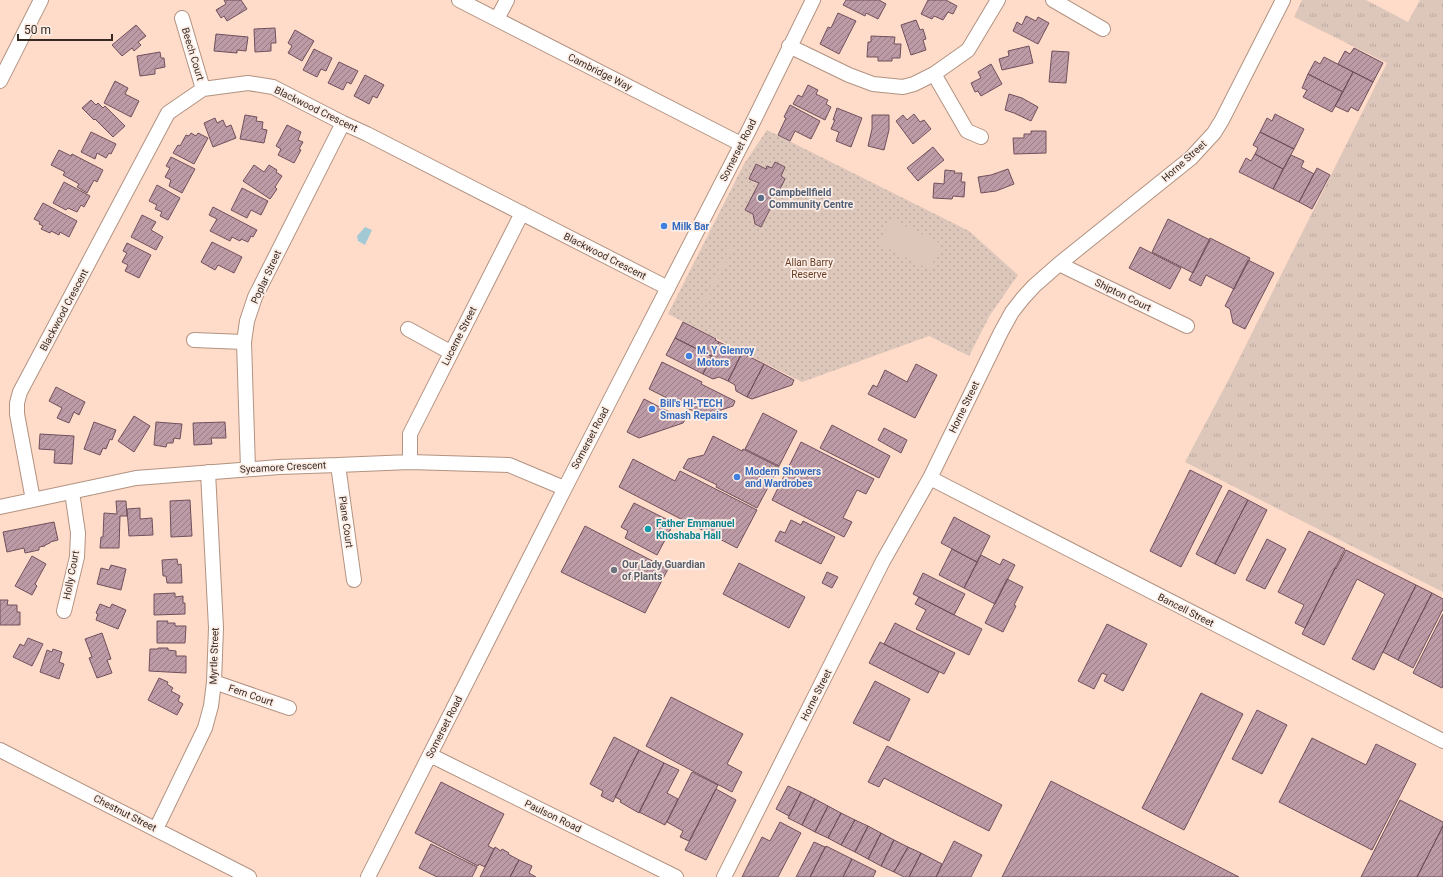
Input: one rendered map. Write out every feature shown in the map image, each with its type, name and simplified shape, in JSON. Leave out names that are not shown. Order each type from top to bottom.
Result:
[{"type":"street","points":[[0,81],[41,0]]},
{"type":"street","name":"Cambridge Way","points":[[459,0],[741,144]]},
{"type":"street","points":[[497,19],[507,0]]},
{"type":"street","name":"Somerset Road","points":[[368,877],[564,488],[668,288],[813,0]]},
{"type":"street","points":[[789,46],[849,75],[872,84],[888,86],[914,84],[934,74],[968,50],[998,0]]},
{"type":"street","points":[[1053,0],[1103,29]]},
{"type":"street","name":"Horne Street","points":[[724,877],[883,561],[930,478],[1012,312],[1034,286],[1059,264],[1185,163],[1204,145],[1222,120],[1284,0]]},
{"type":"street","name":"Beech Court","points":[[182,18],[203,89]]},
{"type":"street","points":[[934,74],[967,131],[981,137]]},
{"type":"street","name":"Blackwood Crescent","points":[[33,500],[17,414],[17,403],[20,392],[168,113],[203,89],[248,83],[273,87],[668,288]]},
{"type":"street","name":"Poplar Street","points":[[248,469],[244,342],[247,321],[255,297],[343,123]]},
{"type":"street","name":"Lucerne Street","points":[[410,462],[410,434],[450,352],[522,213]]},
{"type":"street","name":"Shipton Court","points":[[1059,264],[1187,326]]},
{"type":"street","points":[[408,329],[450,352]]},
{"type":"street","points":[[194,340],[244,342]]},
{"type":"street","name":"Sycamore Crescent","points":[[0,507],[136,478],[248,469],[338,464],[410,462],[509,465],[564,488]]},
{"type":"street","name":"Plane Court","points":[[338,464],[354,580]]},
{"type":"street","name":"Myrtle Street","points":[[156,829],[205,728],[211,706],[214,682],[216,628],[208,472]]},
{"type":"street","name":"Bancell Street","points":[[930,478],[1443,741]]},
{"type":"street","name":"Holly Court","points":[[64,611],[77,557],[78,533],[72,492]]},
{"type":"street","name":"Fern Court","points":[[214,682],[289,708]]},
{"type":"street","name":"Chestnut Street","points":[[0,750],[249,877]]},
{"type":"street","name":"Paulson Road","points":[[430,755],[676,877]]},
{"type":"green space","points":[[1302,0],[1366,0],[1408,22],[1420,0],[1443,0],[1443,592],[1185,462],[1230,377],[1387,63],[1294,17]]},
{"type":"green space","name":"Allan Barry Reserve","points":[[767,130],[969,231],[1018,275],[990,315],[969,356],[929,336],[802,382],[668,314],[744,164]]},
{"type":"green space","points":[[891,219],[942,244],[930,270],[879,244]]},
{"type":"green space","points":[[730,247],[733,249],[702,310],[699,308]]},
{"type":"water","points":[[365,227],[372,230],[365,245],[358,241],[357,236]]},
{"type":"building","points":[[224,0],[241,0],[247,9],[227,21],[224,16],[221,18],[216,10],[226,4]]},
{"type":"building","points":[[846,0],[879,0],[886,4],[878,19],[866,13],[865,16],[843,5]]},
{"type":"building","points":[[928,0],[946,0],[957,6],[953,14],[948,12],[943,20],[934,16],[932,19],[921,14]]},
{"type":"building","points":[[838,13],[856,21],[839,54],[820,44],[828,27],[831,28]]},
{"type":"building","points":[[1026,16],[1036,21],[1038,17],[1049,23],[1038,44],[1013,31],[1017,22],[1022,25]]},
{"type":"building","points":[[916,20],[920,30],[923,29],[926,39],[923,40],[926,50],[911,55],[901,25]]},
{"type":"building","points":[[136,25],[146,36],[138,42],[141,45],[134,51],[132,48],[122,56],[112,45]]},
{"type":"building","points":[[275,28],[276,43],[271,43],[271,51],[255,52],[254,29]]},
{"type":"building","points":[[295,30],[314,41],[302,61],[288,53],[292,46],[288,43]]},
{"type":"building","points":[[216,34],[248,37],[246,51],[237,50],[237,53],[214,51]]},
{"type":"building","points":[[871,36],[895,37],[894,44],[901,44],[900,58],[892,58],[892,61],[878,61],[878,57],[867,57],[868,42],[871,42]]},
{"type":"building","points":[[1029,46],[1033,63],[1002,70],[999,59],[1009,56],[1008,51]]},
{"type":"building","points":[[1354,48],[1383,63],[1373,82],[1338,64],[1345,51],[1350,54]]},
{"type":"building","points":[[314,49],[332,58],[326,71],[321,69],[317,77],[303,70]]},
{"type":"building","points":[[1052,51],[1069,52],[1066,83],[1049,82]]},
{"type":"building","points":[[160,52],[161,58],[164,58],[165,67],[155,69],[155,74],[140,76],[137,56]]},
{"type":"building","points":[[1324,57],[1353,72],[1343,92],[1308,74],[1315,61],[1320,64]]},
{"type":"building","points":[[339,62],[358,71],[351,84],[347,82],[343,90],[328,83]]},
{"type":"building","points":[[991,64],[1002,84],[981,96],[978,91],[975,92],[971,83],[981,78],[978,72]]},
{"type":"building","points":[[1353,72],[1373,82],[1358,111],[1351,107],[1348,112],[1335,106]]},
{"type":"building","points":[[1308,74],[1343,92],[1332,112],[1303,97],[1307,90],[1302,88]]},
{"type":"building","points":[[365,75],[384,85],[377,98],[373,96],[369,104],[354,96]]},
{"type":"building","points":[[115,81],[128,88],[125,94],[139,101],[131,117],[104,103]]},
{"type":"building","points":[[808,85],[818,90],[816,94],[828,100],[826,104],[831,107],[825,120],[793,104],[798,95],[802,97]]},
{"type":"building","points":[[1009,94],[1022,98],[1038,107],[1031,121],[1005,110]]},
{"type":"building","points":[[91,100],[96,105],[98,103],[103,108],[105,106],[125,126],[113,137],[82,108]]},
{"type":"building","points":[[790,105],[820,121],[811,139],[795,131],[790,141],[778,135]]},
{"type":"building","points":[[837,108],[862,118],[851,147],[836,141],[839,132],[831,129],[835,120],[833,120]]},
{"type":"building","points":[[914,114],[920,122],[924,120],[931,129],[913,144],[896,121],[903,115],[907,120]]},
{"type":"building","points":[[1275,114],[1304,129],[1294,149],[1260,132],[1267,118],[1272,121]]},
{"type":"building","points":[[245,115],[257,117],[256,121],[263,122],[262,129],[267,130],[264,143],[240,139]]},
{"type":"building","points":[[872,115],[889,115],[889,130],[884,150],[868,146],[872,129]]},
{"type":"building","points":[[215,118],[217,123],[223,120],[226,127],[231,125],[236,138],[213,147],[204,123]]},
{"type":"building","points":[[287,125],[301,132],[298,140],[303,142],[299,149],[301,150],[294,163],[278,155],[281,149],[276,146]]},
{"type":"building","points":[[1031,131],[1046,131],[1046,153],[1014,154],[1013,138],[1024,138],[1024,134],[1031,134]]},
{"type":"building","points":[[91,132],[116,144],[111,154],[109,153],[106,158],[97,153],[95,159],[81,152]]},
{"type":"building","points":[[1260,132],[1294,149],[1283,169],[1255,154],[1258,148],[1253,145]]},
{"type":"building","points":[[191,133],[196,136],[198,133],[208,138],[194,164],[173,153],[178,145],[180,146],[186,135],[189,136]]},
{"type":"building","points":[[933,147],[944,160],[918,181],[907,168]]},
{"type":"building","points":[[59,150],[71,156],[72,154],[103,170],[97,182],[94,180],[87,193],[77,187],[79,184],[63,175],[65,172],[51,165]]},
{"type":"building","points":[[1255,154],[1283,169],[1273,189],[1239,172],[1246,158],[1251,161]]},
{"type":"building","points":[[1291,155],[1304,161],[1301,167],[1314,174],[1299,202],[1273,189]]},
{"type":"building","points":[[171,157],[195,169],[182,193],[169,186],[171,180],[165,177],[170,168],[166,166]]},
{"type":"building","name":"Campbellfield Community Centre","points":[[775,162],[785,167],[781,176],[785,179],[778,193],[774,191],[768,203],[772,205],[761,227],[755,224],[753,214],[745,210],[759,183],[749,179],[756,164],[766,169],[767,166],[772,168]]},
{"type":"building","points":[[254,165],[264,172],[269,165],[277,170],[276,172],[282,176],[275,187],[277,189],[270,199],[243,181]]},
{"type":"building","points":[[1317,168],[1330,175],[1312,209],[1299,202]]},
{"type":"building","points":[[1008,169],[1014,184],[996,191],[981,193],[978,177],[991,175]]},
{"type":"building","points":[[945,170],[955,171],[954,173],[962,173],[961,182],[965,182],[964,197],[953,196],[952,199],[933,198],[934,183],[944,184]]},
{"type":"building","points":[[64,182],[90,196],[84,207],[81,205],[77,212],[68,208],[66,210],[53,203]]},
{"type":"building","points":[[157,185],[180,198],[168,220],[160,216],[162,212],[155,209],[157,205],[149,201]]},
{"type":"building","points":[[242,188],[268,201],[261,215],[251,210],[247,218],[231,210]]},
{"type":"building","points":[[43,203],[77,221],[69,237],[60,232],[59,235],[51,231],[50,233],[41,229],[43,226],[39,224],[40,222],[34,219]]},
{"type":"building","points":[[213,207],[257,230],[253,237],[251,236],[248,242],[241,239],[240,241],[232,237],[230,241],[210,231],[217,219],[209,215]]},
{"type":"building","points":[[142,215],[156,222],[151,230],[163,237],[156,250],[131,237]]},
{"type":"building","points":[[1168,219],[1210,240],[1193,273],[1152,252]]},
{"type":"building","points":[[1210,238],[1250,258],[1234,289],[1206,275],[1201,286],[1189,280]]},
{"type":"building","points":[[212,242],[242,257],[234,273],[218,265],[215,270],[201,262]]},
{"type":"building","points":[[127,243],[151,255],[139,278],[125,271],[128,265],[122,262],[127,253],[123,251]]},
{"type":"building","points":[[1140,247],[1181,268],[1170,289],[1129,268]]},
{"type":"building","points":[[1248,260],[1274,273],[1245,329],[1233,323],[1230,309],[1225,306]]},
{"type":"building","points":[[683,322],[719,342],[711,356],[675,338]]},
{"type":"building","name":"M. Y Glenroy Motors","points":[[675,338],[711,356],[703,374],[666,355]]},
{"type":"building","points":[[719,342],[742,353],[728,381],[719,377],[713,379],[703,374]]},
{"type":"building","points":[[742,353],[764,364],[747,397],[736,391],[735,385],[728,381]]},
{"type":"building","points":[[662,362],[702,382],[701,384],[735,401],[733,406],[703,416],[649,389]]},
{"type":"building","points":[[764,364],[794,380],[792,385],[752,399],[747,397]]},
{"type":"building","points":[[916,364],[937,375],[915,418],[868,394],[873,385],[877,387],[885,370],[907,382]]},
{"type":"building","points":[[56,387],[85,402],[79,415],[74,412],[69,423],[57,418],[62,408],[49,401]]},
{"type":"building","name":"Bill's HI-TECH Smash Repairs","points":[[644,399],[685,420],[683,423],[639,438],[627,432]]},
{"type":"building","points":[[763,413],[797,431],[779,466],[745,449]]},
{"type":"building","points":[[134,416],[150,426],[134,452],[118,441]]},
{"type":"building","points":[[94,422],[116,430],[112,440],[110,439],[106,449],[103,448],[100,455],[84,449]]},
{"type":"building","points":[[156,422],[182,424],[180,439],[174,438],[173,443],[167,443],[166,447],[154,445]]},
{"type":"building","points":[[225,422],[226,438],[211,438],[212,444],[194,445],[193,423]]},
{"type":"building","points":[[832,425],[890,456],[879,478],[820,448]]},
{"type":"building","points":[[884,428],[907,440],[901,453],[878,440]]},
{"type":"building","points":[[40,434],[74,436],[72,464],[54,463],[55,450],[39,449]]},
{"type":"building","name":"Modern Showers and Wardrobes","points":[[713,436],[742,451],[743,449],[779,467],[757,508],[716,487],[717,485],[683,468],[688,459],[704,455]]},
{"type":"building","points":[[801,442],[874,479],[866,494],[857,490],[843,518],[852,522],[844,537],[772,500]]},
{"type":"building","points":[[633,459],[675,481],[680,471],[757,510],[737,548],[619,487]]},
{"type":"building","points":[[1190,470],[1222,486],[1181,567],[1150,551]]},
{"type":"building","points":[[1229,490],[1248,500],[1215,564],[1196,554]]},
{"type":"building","points":[[190,500],[192,536],[171,537],[170,501]]},
{"type":"building","points":[[1248,500],[1267,510],[1235,574],[1215,564]]},
{"type":"building","points":[[116,501],[126,501],[127,516],[120,516],[119,548],[100,548],[101,537],[103,537],[104,513],[117,514]]},
{"type":"building","name":"Father Emmanuel Khoshaba Hall","points":[[634,503],[674,523],[657,555],[625,538],[628,531],[621,527]]},
{"type":"building","points":[[140,508],[140,519],[152,518],[153,535],[129,536],[127,509]]},
{"type":"building","points":[[954,517],[990,536],[977,562],[941,543]]},
{"type":"building","points":[[791,520],[801,525],[803,521],[835,537],[821,564],[775,541],[780,531],[785,533]]},
{"type":"building","points":[[54,522],[58,540],[39,547],[39,550],[25,553],[24,548],[7,552],[3,532]]},
{"type":"building","name":"Our Lady Guardian of Plants","points":[[585,526],[668,569],[645,613],[561,572]]},
{"type":"building","points":[[1309,531],[1345,549],[1305,628],[1295,623],[1304,605],[1278,592]]},
{"type":"building","points":[[1267,539],[1286,549],[1265,589],[1246,580]]},
{"type":"building","points":[[952,549],[977,562],[964,588],[939,575]]},
{"type":"building","points":[[1346,550],[1416,585],[1374,670],[1352,659],[1385,594],[1357,579],[1324,645],[1302,634],[1335,568],[1336,569]]},
{"type":"building","points":[[981,555],[1000,565],[1003,559],[1015,565],[995,604],[964,588]]},
{"type":"building","points":[[32,556],[46,564],[35,584],[37,586],[32,595],[15,586]]},
{"type":"building","points":[[177,559],[178,565],[181,564],[182,583],[167,583],[166,576],[163,576],[162,560]]},
{"type":"building","points":[[739,563],[805,597],[789,628],[723,594]]},
{"type":"building","points":[[111,565],[126,569],[121,590],[97,584],[101,568],[109,570]]},
{"type":"building","points":[[827,572],[838,577],[832,588],[822,583]]},
{"type":"building","points":[[923,573],[965,594],[954,615],[913,594]]},
{"type":"building","points":[[1007,579],[1023,587],[1014,605],[1016,606],[1003,632],[985,623]]},
{"type":"building","points":[[1416,585],[1432,593],[1398,660],[1383,652]]},
{"type":"building","points":[[175,593],[175,597],[183,596],[183,603],[185,603],[185,614],[154,615],[154,594]]},
{"type":"building","points":[[1432,593],[1443,599],[1443,609],[1413,668],[1398,660]]},
{"type":"building","points":[[919,597],[982,629],[969,655],[916,629],[926,610],[915,604]]},
{"type":"building","points":[[0,600],[8,600],[7,605],[17,605],[17,612],[20,612],[20,625],[0,625]]},
{"type":"building","points":[[100,604],[110,608],[112,604],[126,610],[118,629],[96,620],[98,614],[96,613]]},
{"type":"building","points":[[1443,614],[1443,685],[1442,688],[1413,673]]},
{"type":"building","points":[[157,621],[168,621],[167,623],[175,623],[175,626],[186,626],[185,643],[157,643]]},
{"type":"building","points":[[895,623],[955,653],[944,674],[884,644]]},
{"type":"building","points":[[1107,624],[1147,644],[1123,691],[1104,681],[1107,675],[1102,673],[1094,689],[1078,681]]},
{"type":"building","points":[[102,633],[111,659],[107,660],[112,673],[97,678],[89,658],[92,657],[85,639]]},
{"type":"building","points":[[28,638],[43,644],[32,666],[13,657],[20,644],[24,646]]},
{"type":"building","points":[[880,642],[939,672],[928,693],[869,663]]},
{"type":"building","points":[[168,648],[168,650],[176,651],[176,656],[186,656],[186,673],[149,671],[150,649]]},
{"type":"building","points":[[53,649],[62,652],[59,662],[64,664],[59,679],[40,672],[47,650],[52,652]]},
{"type":"building","points":[[159,678],[168,682],[167,684],[173,688],[171,691],[180,696],[178,701],[183,704],[177,715],[148,700]]},
{"type":"building","points":[[875,681],[910,699],[889,741],[853,723]]},
{"type":"building","points":[[1201,693],[1243,714],[1184,830],[1142,808]]},
{"type":"building","points":[[671,697],[743,734],[727,764],[742,772],[732,792],[646,746]]},
{"type":"building","points":[[1257,710],[1287,725],[1262,774],[1232,759]]},
{"type":"building","points":[[614,737],[639,750],[613,802],[601,796],[603,791],[590,784]]},
{"type":"building","points":[[1312,738],[1366,765],[1376,744],[1416,764],[1372,850],[1279,802]]},
{"type":"building","points":[[887,746],[1002,805],[989,831],[884,778],[879,787],[868,782]]},
{"type":"building","points":[[639,750],[664,763],[639,813],[620,802],[621,800],[615,797]]},
{"type":"building","points":[[664,763],[679,770],[667,793],[678,799],[665,825],[639,812]]},
{"type":"building","points":[[692,772],[718,785],[689,841],[680,837],[683,831],[667,822]]},
{"type":"building","points":[[1051,781],[1239,877],[1002,877]]},
{"type":"building","points":[[441,782],[504,814],[488,846],[494,849],[485,867],[479,864],[478,866],[415,833]]},
{"type":"building","points":[[788,786],[801,792],[789,816],[776,809]]},
{"type":"building","points":[[716,789],[736,800],[706,860],[685,850]]},
{"type":"building","points":[[801,792],[815,799],[802,825],[788,818]]},
{"type":"building","points":[[815,799],[828,806],[815,832],[802,825]]},
{"type":"building","points":[[1400,800],[1443,822],[1443,826],[1417,877],[1361,877]]},
{"type":"building","points":[[828,806],[841,813],[828,838],[815,832]]},
{"type":"building","points":[[841,813],[855,820],[841,845],[828,838]]},
{"type":"building","points":[[855,820],[868,826],[855,852],[841,845]]},
{"type":"building","points":[[780,822],[801,833],[778,877],[742,877],[762,837],[770,841]]},
{"type":"building","points":[[868,826],[881,833],[868,859],[855,852]]},
{"type":"building","points":[[1443,826],[1443,877],[1417,877]]},
{"type":"building","points":[[881,833],[894,840],[881,866],[868,859]]},
{"type":"building","points":[[894,840],[908,847],[894,872],[881,866]]},
{"type":"building","points":[[954,841],[982,855],[971,877],[936,877]]},
{"type":"building","points":[[814,842],[825,847],[810,877],[796,877]]},
{"type":"building","points":[[431,844],[477,867],[472,877],[437,877],[419,868]]},
{"type":"building","points":[[826,846],[852,859],[843,877],[810,877]]},
{"type":"building","points":[[495,847],[501,851],[502,849],[519,860],[510,877],[480,877]]},
{"type":"building","points":[[908,847],[921,853],[909,877],[904,877],[894,872]]},
{"type":"building","points":[[921,853],[942,864],[936,877],[909,877]]},
{"type":"building","points":[[852,859],[876,871],[873,877],[843,877]]},
{"type":"building","points":[[519,860],[532,866],[529,873],[536,877],[510,877]]},
{"type":"place","name":"Campbellfield Community Centre","points":[[761,198]]},
{"type":"place","name":"Milk Bar","points":[[664,226]]},
{"type":"place","name":"M. Y Glenroy Motors","points":[[689,356]]},
{"type":"place","name":"Bill's HI-TECH Smash Repairs","points":[[652,409]]},
{"type":"place","name":"Modern Showers and Wardrobes","points":[[737,477]]},
{"type":"place","name":"Father Emmanuel Khoshaba Hall","points":[[648,529]]},
{"type":"place","name":"Our Lady Guardian of Plants","points":[[614,570]]}]
